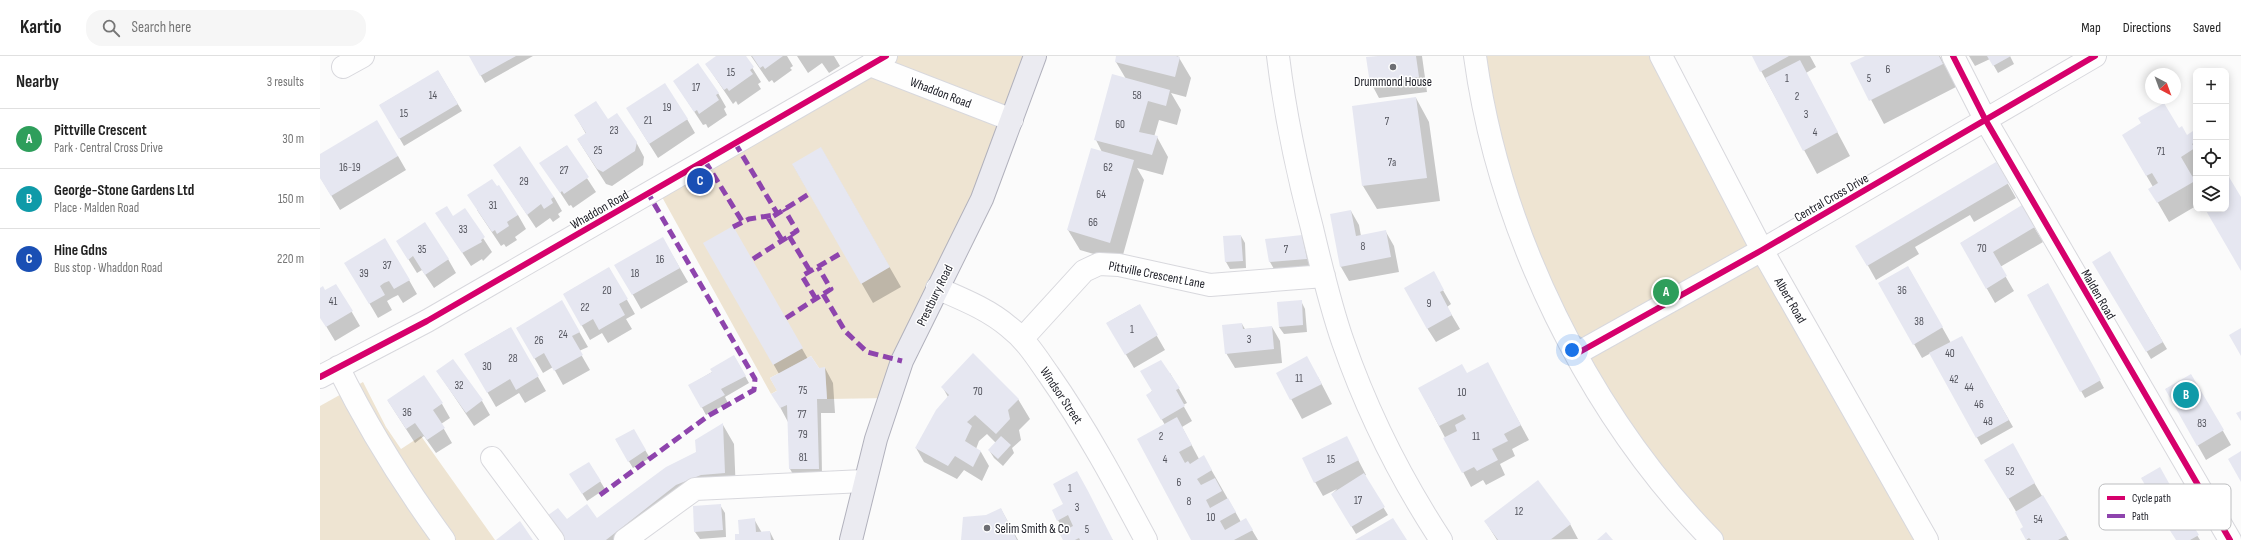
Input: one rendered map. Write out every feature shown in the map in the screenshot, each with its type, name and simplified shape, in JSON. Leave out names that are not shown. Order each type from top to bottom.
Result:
[{"type":"main road","name":"Prestbury Road","points":[[851,540],[864,481],[902,361],[982,199],[1035,56]]},
{"type":"street","points":[[343,67],[362,56]]},
{"type":"street","points":[[1278,56],[1283,97],[1295,158],[1324,276],[1343,342],[1372,413],[1405,479],[1441,540]]},
{"type":"street","points":[[1475,56],[1501,175],[1519,227],[1555,313],[1576,354],[1613,416],[1645,461],[1712,540]]},
{"type":"street","name":"Albert Road","points":[[1660,56],[1762,250],[1927,540]]},
{"type":"street","name":"Malden Road","points":[[1953,56],[1985,119],[2197,484]]},
{"type":"street","name":"Central Cross Drive","points":[[1576,354],[1762,250],[2094,56]]},
{"type":"street","name":"Whaddon Road","points":[[329,372],[426,321],[878,60],[1012,120]]},
{"type":"street","name":"Pittville Crescent Lane","points":[[1022,339],[1084,271],[1099,264],[1119,265],[1210,285],[1324,276]]},
{"type":"street","name":"Windsor Street","points":[[937,288],[979,307],[1009,327],[1022,339],[1071,405],[1146,540]]},
{"type":"street","points":[[329,372],[362,416],[409,493],[444,540]]},
{"type":"street","points":[[492,458],[553,540]]},
{"type":"street","points":[[625,540],[695,489],[864,481]]},
{"type":"street","name":"Malden Road","points":[[2224,530],[2230,540]]},
{"type":"shaded area","points":[[886,56],[1035,56],[889,398],[827,399],[825,368],[819,368],[811,356],[770,378],[777,390],[787,385],[771,394],[657,188]]},
{"type":"shaded area","points":[[1475,56],[1661,56],[1927,540],[1712,540],[1710,538],[1555,313]]},
{"type":"shaded area","points":[[363,382],[386,427],[401,449],[421,436],[495,540],[320,540],[320,406]]},
{"type":"building","points":[[469,56],[516,56],[480,76]]},
{"type":"building","points":[[716,56],[746,56],[754,67],[750,70],[753,74],[729,91],[727,88],[724,90],[705,64]]},
{"type":"building","points":[[752,56],[783,56],[765,69],[763,66],[760,68]]},
{"type":"building","points":[[1116,56],[1180,57],[1175,77],[1115,62]]},
{"type":"building","name":"Drummond House","points":[[1416,56],[1419,77],[1370,84],[1366,57]]},
{"type":"building","points":[[1752,56],[1789,56],[1760,72]]},
{"type":"building","points":[[1865,56],[1939,56],[1943,64],[1869,101],[1850,63]]},
{"type":"building","points":[[1987,56],[2011,56],[1993,66]]},
{"type":"building","points":[[1800,60],[1838,132],[1803,151],[1765,78]]},
{"type":"building","points":[[698,63],[719,93],[716,95],[719,100],[699,114],[697,110],[694,112],[673,81]]},
{"type":"building","points":[[438,70],[458,104],[399,139],[379,105]]},
{"type":"building","points":[[1112,74],[1170,90],[1166,106],[1148,101],[1139,132],[1158,136],[1152,155],[1094,140]]},
{"type":"building","points":[[665,83],[688,119],[649,144],[626,108]]},
{"type":"building","points":[[1416,97],[1427,178],[1362,186],[1352,106]]},
{"type":"building","points":[[596,101],[608,119],[617,113],[637,142],[635,151],[603,172],[597,169],[577,139],[586,133],[574,115]]},
{"type":"building","points":[[2165,104],[2179,128],[2182,126],[2187,135],[2193,131],[2193,149],[2181,157],[2193,178],[2193,182],[2157,203],[2148,189],[2158,183],[2152,173],[2146,176],[2122,135],[2141,123],[2138,118]]},
{"type":"building","points":[[377,120],[398,156],[331,196],[320,178],[320,154]]},
{"type":"building","points":[[567,145],[589,177],[564,194],[562,191],[560,193],[539,163]]},
{"type":"building","points":[[520,146],[554,197],[551,199],[553,203],[544,209],[541,204],[527,215],[493,165]]},
{"type":"building","points":[[821,147],[890,267],[861,284],[792,164]]},
{"type":"building","points":[[1091,148],[1134,160],[1110,243],[1067,230]]},
{"type":"building","points":[[1996,162],[2009,183],[1867,266],[1855,246]]},
{"type":"building","points":[[2229,177],[2241,197],[2241,271],[2207,212],[2229,212]]},
{"type":"building","points":[[492,179],[497,186],[499,185],[518,215],[507,222],[509,226],[497,234],[495,230],[492,232],[467,195]]},
{"type":"building","points":[[2022,205],[2035,227],[1993,252],[2007,276],[1986,289],[1960,243]]},
{"type":"building","points":[[447,206],[453,216],[465,208],[485,237],[481,240],[482,242],[462,253],[435,213]]},
{"type":"building","points":[[1351,210],[1356,236],[1386,230],[1391,257],[1340,267],[1330,214]]},
{"type":"building","points":[[425,222],[449,259],[425,275],[413,256],[408,260],[396,241]]},
{"type":"building","points":[[733,226],[803,348],[773,365],[703,243]]},
{"type":"building","points":[[1241,235],[1243,261],[1225,262],[1223,236]]},
{"type":"building","points":[[1302,235],[1307,259],[1269,262],[1265,239]]},
{"type":"building","points":[[663,237],[680,268],[632,295],[614,265]]},
{"type":"building","points":[[385,238],[410,280],[394,289],[389,281],[384,283],[380,286],[385,295],[369,304],[344,263]]},
{"type":"building","points":[[2110,251],[2163,342],[2146,352],[2092,262]]},
{"type":"building","points":[[1908,266],[1943,327],[1913,345],[1878,283]]},
{"type":"building","points":[[609,267],[628,299],[619,304],[625,315],[599,330],[593,319],[581,326],[563,294]]},
{"type":"building","points":[[1434,271],[1444,290],[1440,292],[1452,315],[1427,329],[1404,288]]},
{"type":"building","points":[[2048,283],[2101,380],[2080,392],[2027,295]]},
{"type":"building","points":[[336,284],[353,311],[326,327],[320,318],[320,288],[323,286],[325,290]]},
{"type":"building","points":[[562,300],[580,332],[572,336],[583,355],[554,371],[544,353],[534,359],[516,328]]},
{"type":"building","points":[[1302,300],[1303,325],[1279,327],[1277,302]]},
{"type":"building","points":[[1140,304],[1158,335],[1125,355],[1106,323]]},
{"type":"building","points":[[1242,323],[1243,329],[1272,326],[1274,349],[1225,354],[1222,325]]},
{"type":"building","points":[[511,327],[539,376],[516,390],[510,379],[487,393],[464,354]]},
{"type":"building","points":[[2241,328],[2241,356],[2229,335]]},
{"type":"building","points":[[1962,336],[2009,420],[1976,438],[1929,353]]},
{"type":"building","points":[[973,353],[1019,399],[1008,410],[1010,419],[996,434],[975,415],[967,422],[972,426],[965,441],[981,451],[973,467],[955,456],[948,466],[915,448],[936,410],[949,395],[941,387]]},
{"type":"building","points":[[734,355],[746,376],[721,389],[725,395],[701,408],[688,385],[712,372],[710,369]]},
{"type":"building","points":[[811,356],[819,368],[825,367],[827,399],[817,399],[819,469],[789,469],[787,405],[780,408],[771,394],[777,391],[770,378]]},
{"type":"building","points":[[1307,356],[1322,384],[1290,400],[1276,373]]},
{"type":"building","points":[[453,359],[483,400],[466,413],[436,371]]},
{"type":"building","points":[[1161,360],[1180,388],[1176,390],[1185,406],[1161,420],[1146,395],[1152,391],[1140,371]]},
{"type":"building","points":[[1488,362],[1521,425],[1504,434],[1508,441],[1492,449],[1498,460],[1477,471],[1474,467],[1462,473],[1443,438],[1457,431],[1455,425],[1466,419],[1463,414],[1439,426],[1418,388],[1462,364],[1467,373]]},
{"type":"building","points":[[2191,374],[2224,430],[2197,446],[2165,389]]},
{"type":"building","points":[[424,375],[443,403],[433,410],[445,428],[427,440],[415,423],[406,429],[387,400]]},
{"type":"building","points":[[2241,411],[2241,421],[2236,413]]},
{"type":"building","points":[[1177,417],[1192,445],[1179,452],[1185,463],[1188,461],[1190,464],[1204,455],[1212,470],[1197,479],[1201,485],[1215,478],[1222,491],[1206,500],[1210,508],[1228,498],[1236,512],[1220,521],[1225,530],[1246,518],[1253,530],[1234,540],[1191,540],[1137,439]]},
{"type":"building","points":[[723,423],[725,473],[701,475],[676,485],[606,540],[562,540],[544,518],[558,508],[567,519],[587,504],[597,518],[666,467],[696,452],[695,440]]},
{"type":"building","points":[[634,429],[646,450],[628,462],[615,439]]},
{"type":"building","points":[[1001,436],[1011,445],[998,459],[988,450]]},
{"type":"building","points":[[1347,436],[1359,460],[1314,483],[1302,458]]},
{"type":"building","points":[[2013,443],[2035,483],[2008,499],[1984,460]]},
{"type":"building","points":[[2241,451],[2241,482],[2228,459]]},
{"type":"building","points":[[589,462],[601,481],[582,494],[569,474]]},
{"type":"building","points":[[2160,467],[2169,484],[2145,484],[2141,478]]},
{"type":"building","points":[[1077,471],[1113,540],[1080,540],[1079,538],[1075,540],[1063,540],[1059,533],[1073,526],[1068,515],[1057,521],[1052,510],[1063,504],[1053,484]]},
{"type":"building","points":[[1364,473],[1385,507],[1351,527],[1331,494]]},
{"type":"building","points":[[1538,480],[1571,524],[1550,540],[1498,540],[1484,521]]},
{"type":"building","points":[[2043,495],[2067,535],[2058,540],[2031,540],[2029,538],[2026,540],[2020,529],[2023,527],[2015,512]]},
{"type":"building","points":[[721,504],[723,530],[694,532],[693,506]]},
{"type":"building","name":"Selim Smith & Co","points":[[1001,508],[1017,540],[961,540],[963,517],[986,515]]},
{"type":"building","points":[[755,518],[756,532],[770,531],[771,540],[735,540],[735,534],[739,534],[738,520]]},
{"type":"building","points":[[1393,518],[1407,540],[1355,540]]},
{"type":"building","points":[[520,521],[533,540],[496,540]]},
{"type":"building","points":[[2170,530],[2196,530],[2199,535],[2190,540],[2176,540]]},
{"type":"building","points":[[1606,532],[1613,540],[1597,540]]},
{"type":"marked path","points":[[735,143],[777,213]]},
{"type":"marked path","points":[[705,161],[742,221]]},
{"type":"marked path","points":[[600,495],[708,416],[754,390],[755,379],[648,193]]},
{"type":"marked path","points":[[782,240],[769,219],[809,194]]},
{"type":"marked path","points":[[753,259],[797,231],[784,209]]},
{"type":"marked path","points":[[733,227],[749,219],[774,215]]},
{"type":"marked path","points":[[789,236],[810,271]]},
{"type":"marked path","points":[[816,299],[802,276],[843,252]]},
{"type":"marked path","points":[[786,318],[831,289],[818,267]]},
{"type":"marked path","points":[[823,294],[845,331],[867,352],[902,361]]},
{"type":"cycle path","points":[[320,377],[427,321],[886,56]]},
{"type":"cycle path","points":[[1953,56],[1985,119],[2197,484]]},
{"type":"cycle path","points":[[1576,354],[1762,250],[2095,56]]},
{"type":"cycle path","points":[[2224,530],[2230,540]]},
{"type":"place","name":"Drummond House","points":[[1393,67]]},
{"type":"place","name":"Hine Gdns","points":[[700,181]]},
{"type":"place","name":"Pittville Crescent","points":[[1666,292]]},
{"type":"place","name":"George-Stone Gardens Ltd","points":[[2186,395]]},
{"type":"place","name":"Selim Smith & Co","points":[[987,528]]}]
